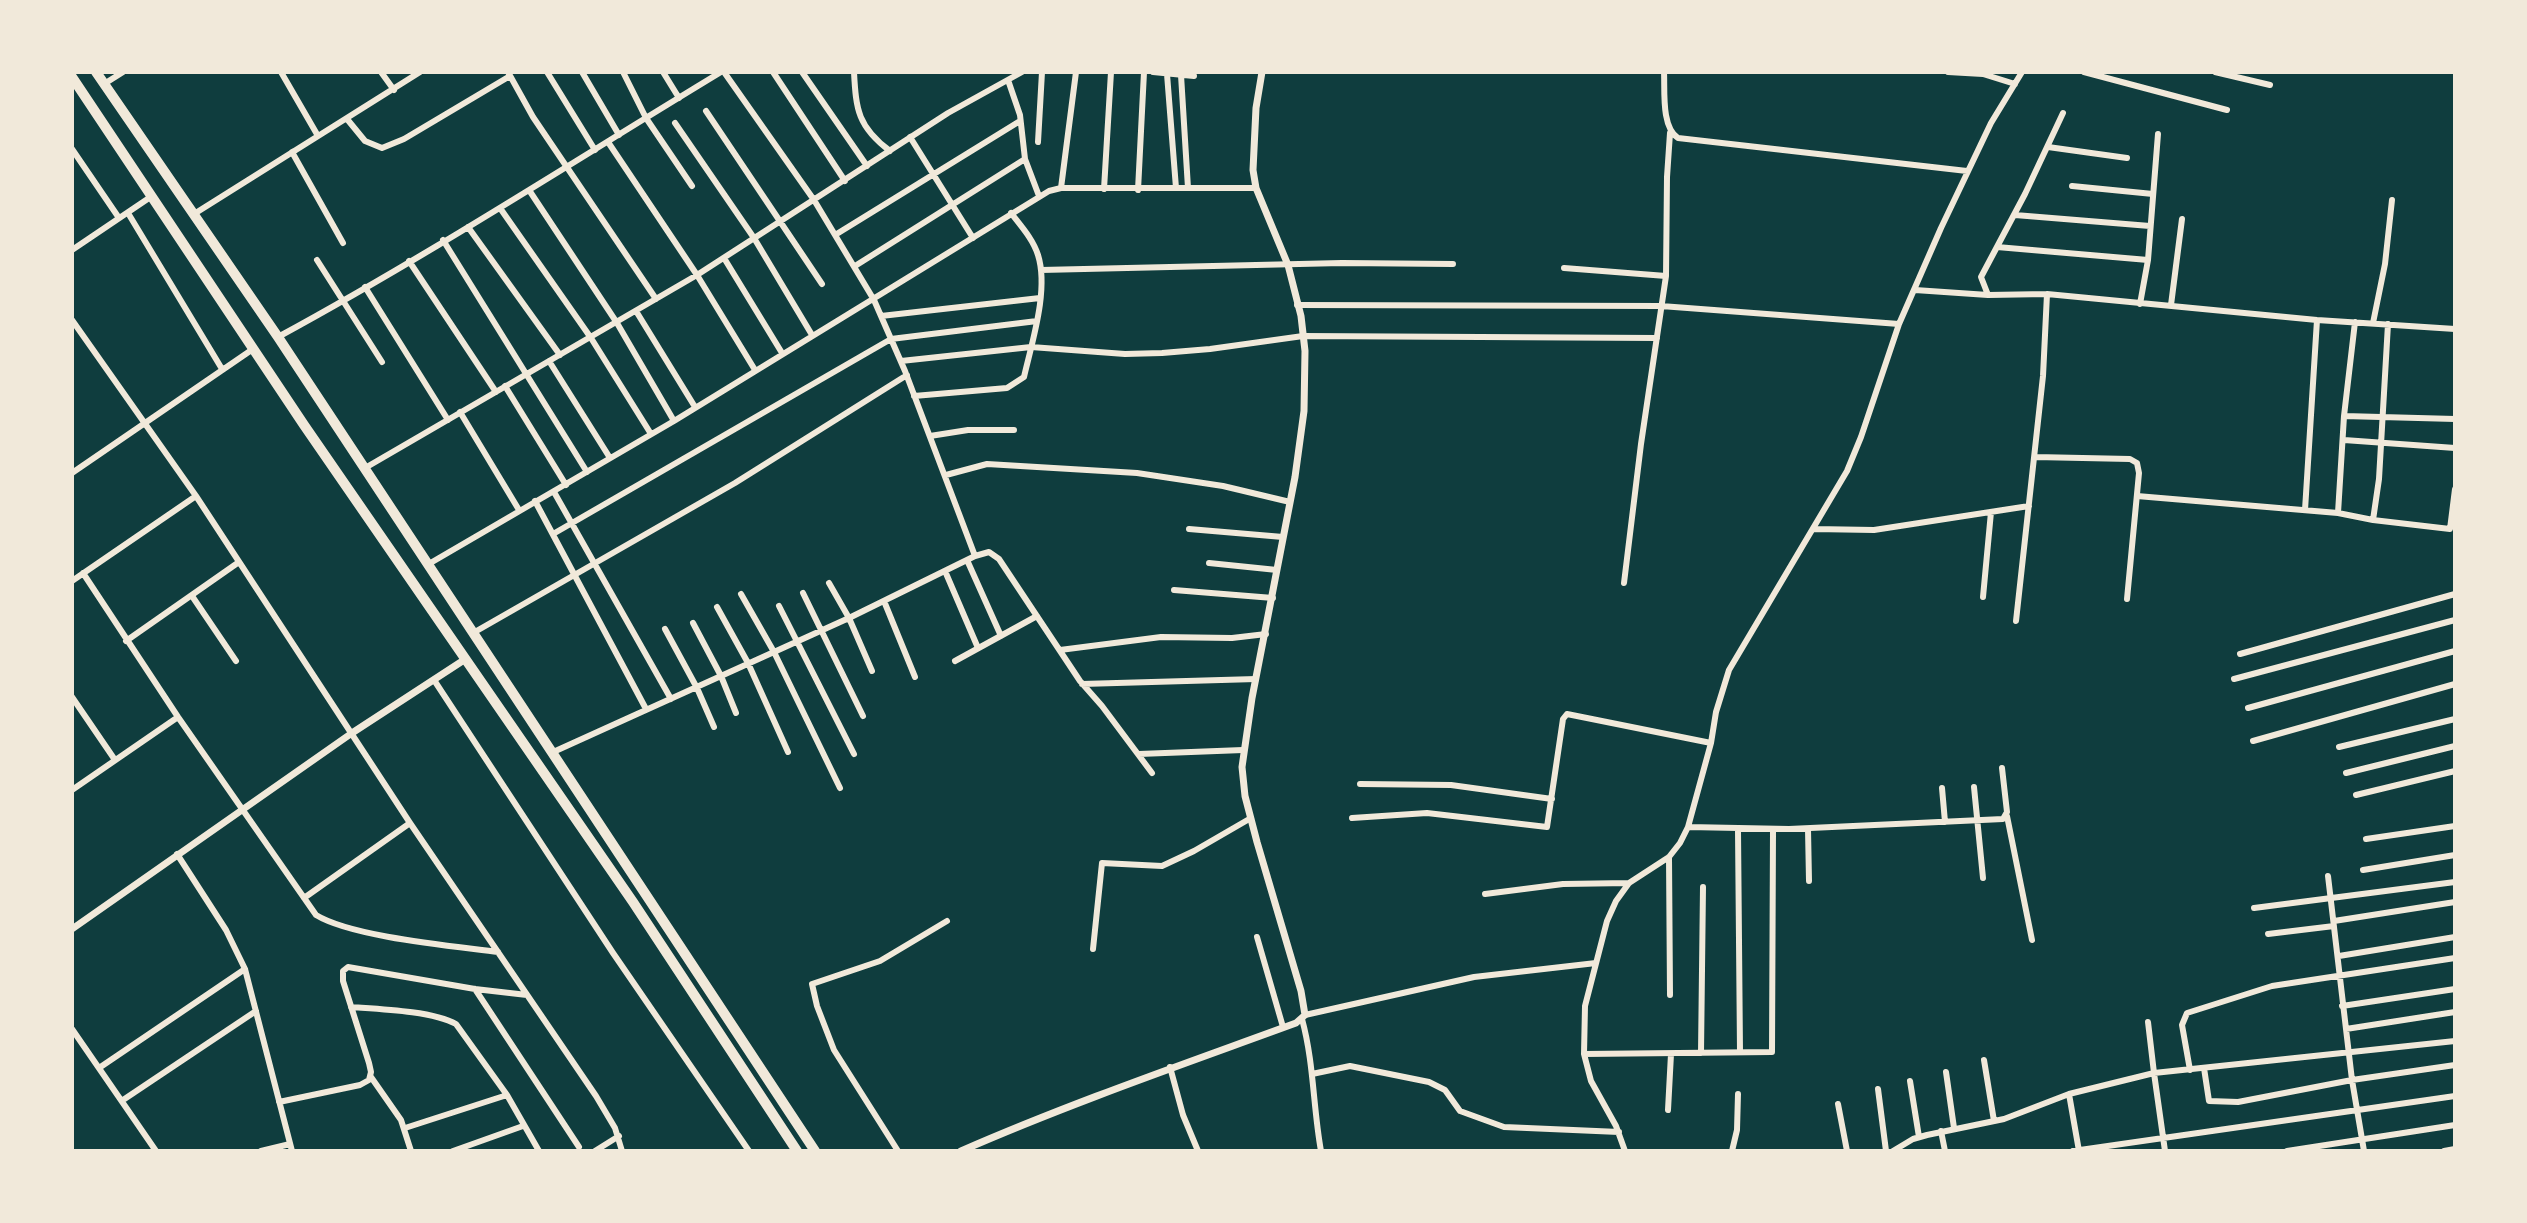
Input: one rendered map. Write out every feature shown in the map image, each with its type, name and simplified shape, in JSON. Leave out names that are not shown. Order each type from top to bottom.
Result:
[{"type":"highway","points":[[96,72],[278,337],[815,1151]]},
{"type":"highway","points":[[72,77],[797,1151]]},
{"type":"highway","points":[[522,743],[537,732]]},
{"type":"highway","points":[[668,957],[682,949]]},
{"type":"street","points":[[104,84],[123,72]]},
{"type":"street","points":[[281,72],[318,136]]},
{"type":"street","points":[[381,72],[394,90]]},
{"type":"street","points":[[194,214],[420,72]]},
{"type":"street","points":[[547,72],[595,150]]},
{"type":"street","points":[[582,72],[619,135]]},
{"type":"street","points":[[623,72],[646,118],[692,186]]},
{"type":"street","points":[[663,72],[679,98]]},
{"type":"street","points":[[278,337],[343,302],[723,72],[814,200],[874,300],[907,375],[975,556]]},
{"type":"street","points":[[773,72],[845,181]]},
{"type":"street","points":[[802,72],[867,166]]},
{"type":"street","points":[[854,72],[856,105],[861,121],[870,134],[890,151]]},
{"type":"street","points":[[1038,142],[1042,72]]},
{"type":"street","points":[[1061,188],[1076,72]]},
{"type":"street","points":[[1104,189],[1111,72]]},
{"type":"street","points":[[1138,190],[1144,72]]},
{"type":"street","points":[[1153,72],[1194,76]]},
{"type":"street","points":[[1262,72],[1255,114],[1253,170],[1256,188],[1288,265],[1297,305],[1303,336],[1304,411],[1273,598],[1243,750],[1243,780],[1301,991],[1321,1151]]},
{"type":"street","points":[[1624,583],[1666,276],[1670,133],[1664,72]]},
{"type":"street","points":[[1948,72],[1983,74],[2015,84]]},
{"type":"street","points":[[1625,1151],[1619,1132],[1591,1081],[1584,1054],[1585,1006],[1607,921],[1629,883],[1669,857],[1688,827],[1729,670],[1847,471],[1899,324],[1967,171],[2022,72]]},
{"type":"street","points":[[2084,72],[2227,110]]},
{"type":"street","points":[[2215,72],[2270,85]]},
{"type":"street","points":[[365,468],[697,275],[910,137],[1019,73]]},
{"type":"street","points":[[347,119],[365,141],[382,148],[404,139],[509,74],[533,117],[656,299]]},
{"type":"street","points":[[1167,74],[1176,188]]},
{"type":"street","points":[[1181,75],[1188,188]]},
{"type":"street","points":[[1008,80],[1020,121],[1025,159],[1039,196]]},
{"type":"street","points":[[706,111],[822,284]]},
{"type":"street","points":[[1988,295],[1981,277],[2015,215],[2063,113]]},
{"type":"street","points":[[835,235],[1020,121]]},
{"type":"street","points":[[675,123],[754,238],[812,335]]},
{"type":"street","points":[[1670,133],[1682,139],[1967,171]]},
{"type":"street","points":[[2140,304],[2148,260],[2158,134]]},
{"type":"street","points":[[910,137],[973,238]]},
{"type":"street","points":[[608,142],[697,275],[755,370]]},
{"type":"street","points":[[2048,147],[2127,158]]},
{"type":"street","points":[[72,149],[119,218]]},
{"type":"street","points":[[292,152],[343,243]]},
{"type":"street","points":[[855,266],[1025,159]]},
{"type":"street","points":[[2072,186],[2153,194]]},
{"type":"street","points":[[427,565],[674,421],[1039,196],[1061,188],[1256,188]]},
{"type":"street","points":[[529,190],[617,323],[674,421]]},
{"type":"street","points":[[72,250],[152,196]]},
{"type":"street","points":[[2373,323],[2390,238],[2392,200]]},
{"type":"street","points":[[500,208],[591,338],[651,434]]},
{"type":"street","points":[[128,213],[222,369]]},
{"type":"street","points":[[914,396],[1014,386],[1024,377],[1037,321],[1041,270],[1035,248],[1011,213]]},
{"type":"street","points":[[2015,215],[2150,226]]},
{"type":"street","points":[[2171,305],[2182,219]]},
{"type":"street","points":[[468,227],[560,355]]},
{"type":"street","points":[[443,240],[587,472]]},
{"type":"street","points":[[1997,247],[2148,260]]},
{"type":"street","points":[[724,258],[782,353]]},
{"type":"street","points":[[317,260],[382,362]]},
{"type":"street","points":[[409,261],[496,392]]},
{"type":"street","points":[[1041,270],[1453,264]]},
{"type":"street","points":[[1564,268],[1666,276]]},
{"type":"street","points":[[365,287],[448,420]]},
{"type":"street","points":[[1915,290],[1988,295],[2047,294],[2317,320],[2455,329]]},
{"type":"street","points":[[2016,621],[2035,457],[2047,294]]},
{"type":"street","points":[[881,316],[1040,298]]},
{"type":"street","points":[[1297,305],[1661,306],[1899,324]]},
{"type":"street","points":[[636,311],[695,407]]},
{"type":"street","points":[[72,320],[196,496],[410,823],[596,1096],[619,1136],[622,1151]]},
{"type":"street","points":[[2305,510],[2317,320]]},
{"type":"street","points":[[553,534],[891,339],[1037,321]]},
{"type":"street","points":[[2338,513],[2344,416],[2355,322]]},
{"type":"street","points":[[2373,520],[2379,479],[2388,324]]},
{"type":"street","points":[[901,361],[1031,347],[1143,354],[1210,349],[1303,336],[1657,338]]},
{"type":"street","points":[[72,473],[253,349]]},
{"type":"street","points":[[549,361],[610,458]]},
{"type":"street","points":[[472,633],[735,483],[907,375]]},
{"type":"street","points":[[505,386],[566,485]]},
{"type":"street","points":[[460,412],[519,510]]},
{"type":"street","points":[[2344,416],[2455,419]]},
{"type":"street","points":[[930,436],[968,430],[1014,430]]},
{"type":"street","points":[[2344,440],[2455,448]]},
{"type":"street","points":[[2035,457],[2134,460],[2139,467],[2127,599]]},
{"type":"street","points":[[946,475],[987,464],[1137,473],[1223,486],[1290,502]]},
{"type":"street","points":[[2137,496],[2338,513],[2450,529],[2455,489]]},
{"type":"street","points":[[554,492],[671,699]]},
{"type":"street","points":[[72,581],[196,496]]},
{"type":"street","points":[[535,501],[646,709]]},
{"type":"street","points":[[1814,529],[1874,530],[2029,506]]},
{"type":"street","points":[[1983,597],[1991,512]]},
{"type":"street","points":[[1189,529],[1283,537]]},
{"type":"street","points":[[551,753],[989,552],[994,554],[1082,684],[1152,773]]},
{"type":"street","points":[[967,560],[1001,636]]},
{"type":"street","points":[[126,641],[239,562]]},
{"type":"street","points":[[1209,563],[1277,570]]},
{"type":"street","points":[[945,571],[978,648]]},
{"type":"street","points":[[83,573],[126,641],[316,915],[336,924],[498,952]]},
{"type":"street","points":[[829,583],[849,618],[872,671]]},
{"type":"street","points":[[1174,590],[1273,598]]},
{"type":"street","points":[[803,593],[863,716]]},
{"type":"street","points":[[741,594],[774,652],[840,788]]},
{"type":"street","points":[[2240,654],[2455,594]]},
{"type":"street","points":[[192,596],[236,661]]},
{"type":"street","points":[[884,601],[915,677]]},
{"type":"street","points":[[779,606],[854,754]]},
{"type":"street","points":[[717,607],[748,663],[788,752]]},
{"type":"street","points":[[955,661],[1037,616]]},
{"type":"street","points":[[2234,679],[2455,620]]},
{"type":"street","points":[[693,623],[721,676],[736,713]]},
{"type":"street","points":[[665,629],[714,727]]},
{"type":"street","points":[[1060,650],[1161,637],[1232,638],[1266,634]]},
{"type":"street","points":[[2248,708],[2455,651]]},
{"type":"street","points":[[72,929],[352,733],[464,660]]},
{"type":"street","points":[[1082,684],[1256,679]]},
{"type":"street","points":[[434,680],[749,1151]]},
{"type":"street","points":[[2253,741],[2455,684]]},
{"type":"street","points":[[72,697],[115,760]]},
{"type":"street","points":[[1352,818],[1427,813],[1547,827],[1563,719],[1567,714],[1711,743]]},
{"type":"street","points":[[72,790],[178,717]]},
{"type":"street","points":[[2339,747],[2455,719]]},
{"type":"street","points":[[2346,773],[2455,746]]},
{"type":"street","points":[[1139,754],[1243,750]]},
{"type":"street","points":[[2002,768],[2007,816],[2032,940]]},
{"type":"street","points":[[2356,795],[2455,771]]},
{"type":"street","points":[[1360,784],[1451,785],[1552,799]]},
{"type":"street","points":[[1974,787],[1983,878]]},
{"type":"street","points":[[1942,788],[1945,822]]},
{"type":"street","points":[[1688,827],[1808,829],[2003,819],[2007,816]]},
{"type":"street","points":[[1093,949],[1102,863],[1162,866],[1251,818]]},
{"type":"street","points":[[304,898],[410,823]]},
{"type":"street","points":[[2366,839],[2455,826]]},
{"type":"street","points":[[1808,829],[1809,881]]},
{"type":"street","points":[[1738,830],[1740,1052]]},
{"type":"street","points":[[1584,1054],[1772,1052],[1773,830]]},
{"type":"street","points":[[177,854],[226,930],[245,969],[291,1148],[261,1151]]},
{"type":"street","points":[[2363,870],[2455,855]]},
{"type":"street","points":[[1669,857],[1670,995]]},
{"type":"street","points":[[2328,876],[2342,1006],[2364,1151]]},
{"type":"street","points":[[2254,908],[2455,882]]},
{"type":"street","points":[[1485,894],[1563,884],[1629,883]]},
{"type":"street","points":[[1701,1053],[1703,887]]},
{"type":"street","points":[[2268,934],[2455,902]]},
{"type":"street","points":[[898,1151],[834,1050],[812,984],[880,961],[947,921]]},
{"type":"street","points":[[1257,937],[1283,1027]]},
{"type":"street","points":[[2339,956],[2455,937]]},
{"type":"street","points":[[2190,1070],[2182,1025],[2187,1013],[2272,986],[2455,958]]},
{"type":"street","points":[[961,1151],[1020,1125],[1303,1017],[1474,977],[1596,963]]},
{"type":"street","points":[[411,1151],[405,1128],[371,1077],[343,971],[354,966],[475,989],[527,995]]},
{"type":"street","points":[[99,1068],[245,969]]},
{"type":"street","points":[[475,989],[579,1147]]},
{"type":"street","points":[[2342,1006],[2455,989]]},
{"type":"street","points":[[351,1007],[390,1010],[451,1021],[460,1028],[507,1095],[539,1151]]},
{"type":"street","points":[[123,1100],[256,1011]]},
{"type":"street","points":[[2346,1029],[2455,1012]]},
{"type":"street","points":[[2148,1022],[2165,1151]]},
{"type":"street","points":[[72,1029],[156,1151]]},
{"type":"street","points":[[1893,1151],[1919,1137],[1994,1121],[2069,1094],[2154,1073],[2455,1041]]},
{"type":"street","points":[[1668,1110],[1671,1054]]},
{"type":"street","points":[[1984,1060],[1994,1121]]},
{"type":"street","points":[[2204,1068],[2209,1101],[2219,1103],[2455,1065]]},
{"type":"street","points":[[1312,1074],[1350,1066],[1429,1082],[1445,1090],[1460,1111],[1504,1127],[1619,1132]]},
{"type":"street","points":[[1170,1067],[1183,1115],[1198,1151]]},
{"type":"street","points":[[1946,1072],[1954,1128]]},
{"type":"street","points":[[279,1102],[360,1085],[371,1077]]},
{"type":"street","points":[[1910,1081],[1919,1137]]},
{"type":"street","points":[[1878,1089],[1886,1151]]},
{"type":"street","points":[[1732,1151],[1737,1130],[1738,1094]]},
{"type":"street","points":[[2069,1094],[2077,1151],[2455,1096]]},
{"type":"street","points":[[405,1128],[507,1095]]},
{"type":"street","points":[[1838,1104],[1847,1151]]},
{"type":"street","points":[[2287,1151],[2455,1125]]},
{"type":"street","points":[[453,1151],[523,1126]]},
{"type":"street","points":[[1941,1131],[1945,1151]]},
{"type":"street","points":[[595,1151],[619,1136]]},
{"type":"street","points":[[2444,1151],[2455,1149]]}]
